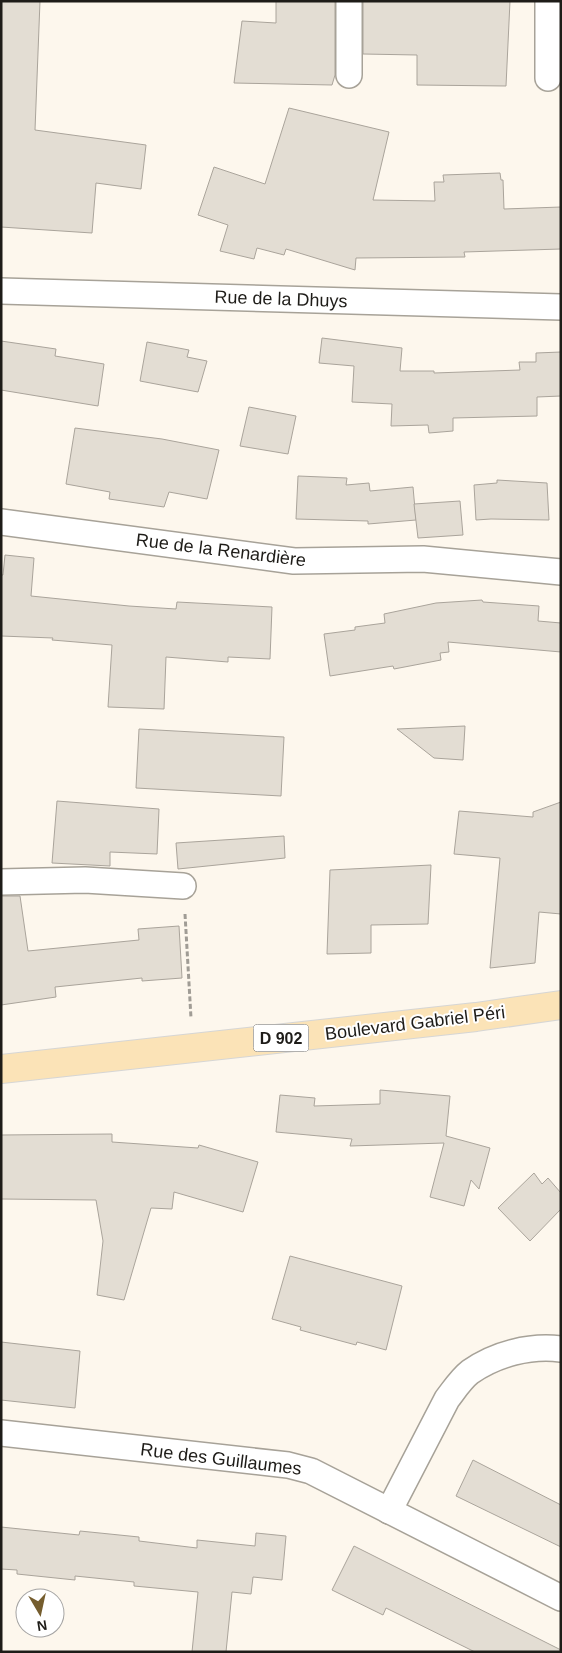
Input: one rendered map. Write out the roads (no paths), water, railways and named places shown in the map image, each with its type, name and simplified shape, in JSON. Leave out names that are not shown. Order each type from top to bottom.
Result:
[{"type":"main road","name":"Boulevard Gabriel Péri","points":[[1,1069],[476,1017],[561,1005]]},
{"type":"street","points":[[349,1],[350,75]]},
{"type":"street","points":[[548,1],[548,78]]},
{"type":"street","name":"Rue de la Dhuys","points":[[1,291],[561,307]]},
{"type":"street","name":"Rue de la Renardière","points":[[1,522],[294,561],[423,559],[561,572]]},
{"type":"street","points":[[1,882],[85,880],[183,886]]},
{"type":"street","points":[[389,1511],[447,1399],[458,1384],[470,1373],[488,1362],[514,1352],[540,1347],[561,1349]]},
{"type":"street","name":"Rue des Guillaumes","points":[[1,1433],[288,1465],[310,1471],[561,1598]]}]
